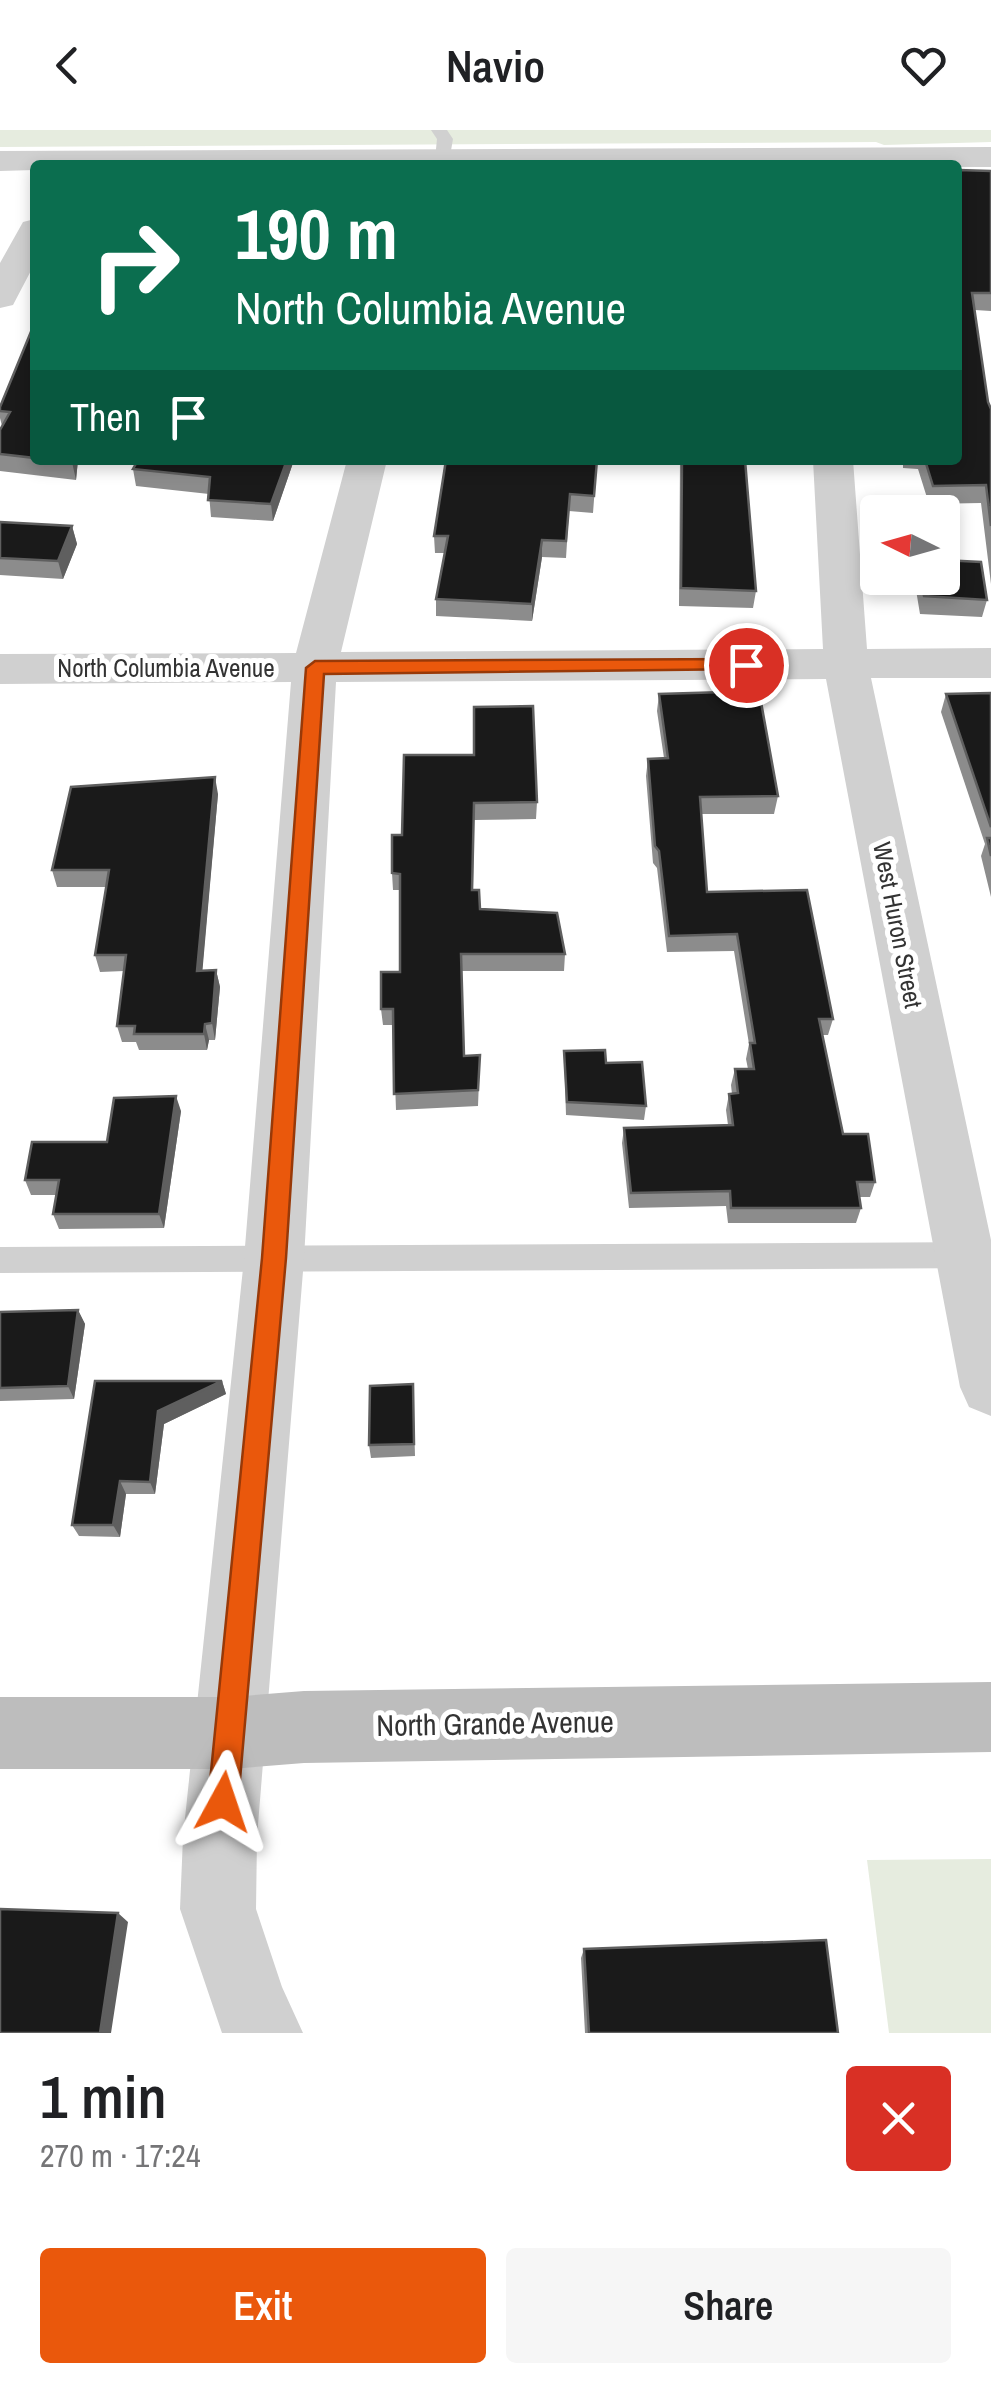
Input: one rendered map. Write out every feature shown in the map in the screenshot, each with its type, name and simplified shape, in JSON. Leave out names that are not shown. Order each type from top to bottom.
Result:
[{"type":"main road","name":"North Grande Avenue","points":[[0,1732],[230,1733],[304,1727],[991,1717]]},
{"type":"street","points":[[170,160],[441,152],[773,160]]},
{"type":"street","points":[[859,160],[991,157]]},
{"type":"street","points":[[0,162],[30,162]]},
{"type":"street","points":[[0,297],[30,239]]},
{"type":"street","points":[[264,2033],[250,2004],[218,1909],[220,1837],[274,1258],[315,668],[366,465]]},
{"type":"street","name":"West Huron Street","points":[[833,465],[846,664],[978,1256],[991,1387]]},
{"type":"street","name":"North Columbia Avenue","points":[[0,669],[991,662]]},
{"type":"lane","points":[[0,1260],[978,1256]]},
{"type":"shaded area","points":[[0,130],[991,130],[991,142],[0,147]]},
{"type":"shaded area","points":[[991,1859],[991,2033],[889,2033],[867,1860]]},
{"type":"building","points":[[962,170],[991,171],[991,293],[972,293],[991,409],[991,526],[986,485],[933,486],[927,465],[962,465]]},
{"type":"building","points":[[30,334],[30,457],[0,454],[0,430],[10,412],[0,411]]},
{"type":"building","points":[[135,465],[285,465],[271,504],[208,500],[210,477],[133,469]]},
{"type":"building","points":[[445,465],[597,465],[594,496],[570,494],[566,541],[542,540],[532,604],[436,599],[448,536],[434,536]]},
{"type":"building","points":[[682,465],[745,465],[756,591],[681,588]]},
{"type":"building","points":[[0,522],[72,526],[58,561],[0,558]]},
{"type":"building","points":[[960,561],[981,562],[987,600],[924,596],[960,595]]},
{"type":"building","points":[[759,691],[778,796],[700,797],[707,892],[807,890],[833,1019],[819,1019],[843,1134],[868,1134],[875,1182],[857,1182],[861,1208],[731,1208],[730,1191],[631,1193],[624,1128],[733,1125],[729,1094],[738,1093],[735,1069],[754,1069],[750,1043],[755,1043],[737,934],[669,936],[659,851],[655,846],[648,759],[668,758],[659,694]]},
{"type":"building","points":[[991,693],[991,827],[946,694]]},
{"type":"building","points":[[533,706],[537,802],[474,803],[472,890],[479,890],[480,909],[557,913],[565,954],[461,954],[464,1056],[480,1055],[478,1090],[394,1094],[393,1009],[381,1009],[381,972],[400,972],[400,874],[392,873],[392,835],[402,835],[404,755],[474,755],[474,707]]},
{"type":"building","points":[[215,777],[197,971],[216,970],[212,1023],[205,1024],[204,1034],[134,1034],[135,1026],[117,1026],[126,955],[95,955],[109,870],[52,870],[71,787]]},
{"type":"building","points":[[605,1050],[606,1063],[642,1062],[646,1106],[567,1102],[564,1051]]},
{"type":"building","points":[[176,1096],[159,1214],[53,1214],[59,1180],[25,1180],[32,1142],[107,1142],[114,1098]]},
{"type":"building","points":[[78,1310],[68,1386],[0,1388],[0,1312]]},
{"type":"building","points":[[95,1381],[222,1381],[158,1411],[150,1482],[120,1481],[113,1525],[72,1525]]},
{"type":"building","points":[[413,1384],[414,1444],[369,1445],[370,1386]]},
{"type":"building","points":[[0,1909],[118,1913],[100,2033],[0,2033]]},
{"type":"building","points":[[826,1940],[838,2033],[589,2033],[584,1949]]},
{"type":"route","points":[[223,1802],[274,1258],[315,668],[746,665]]}]
